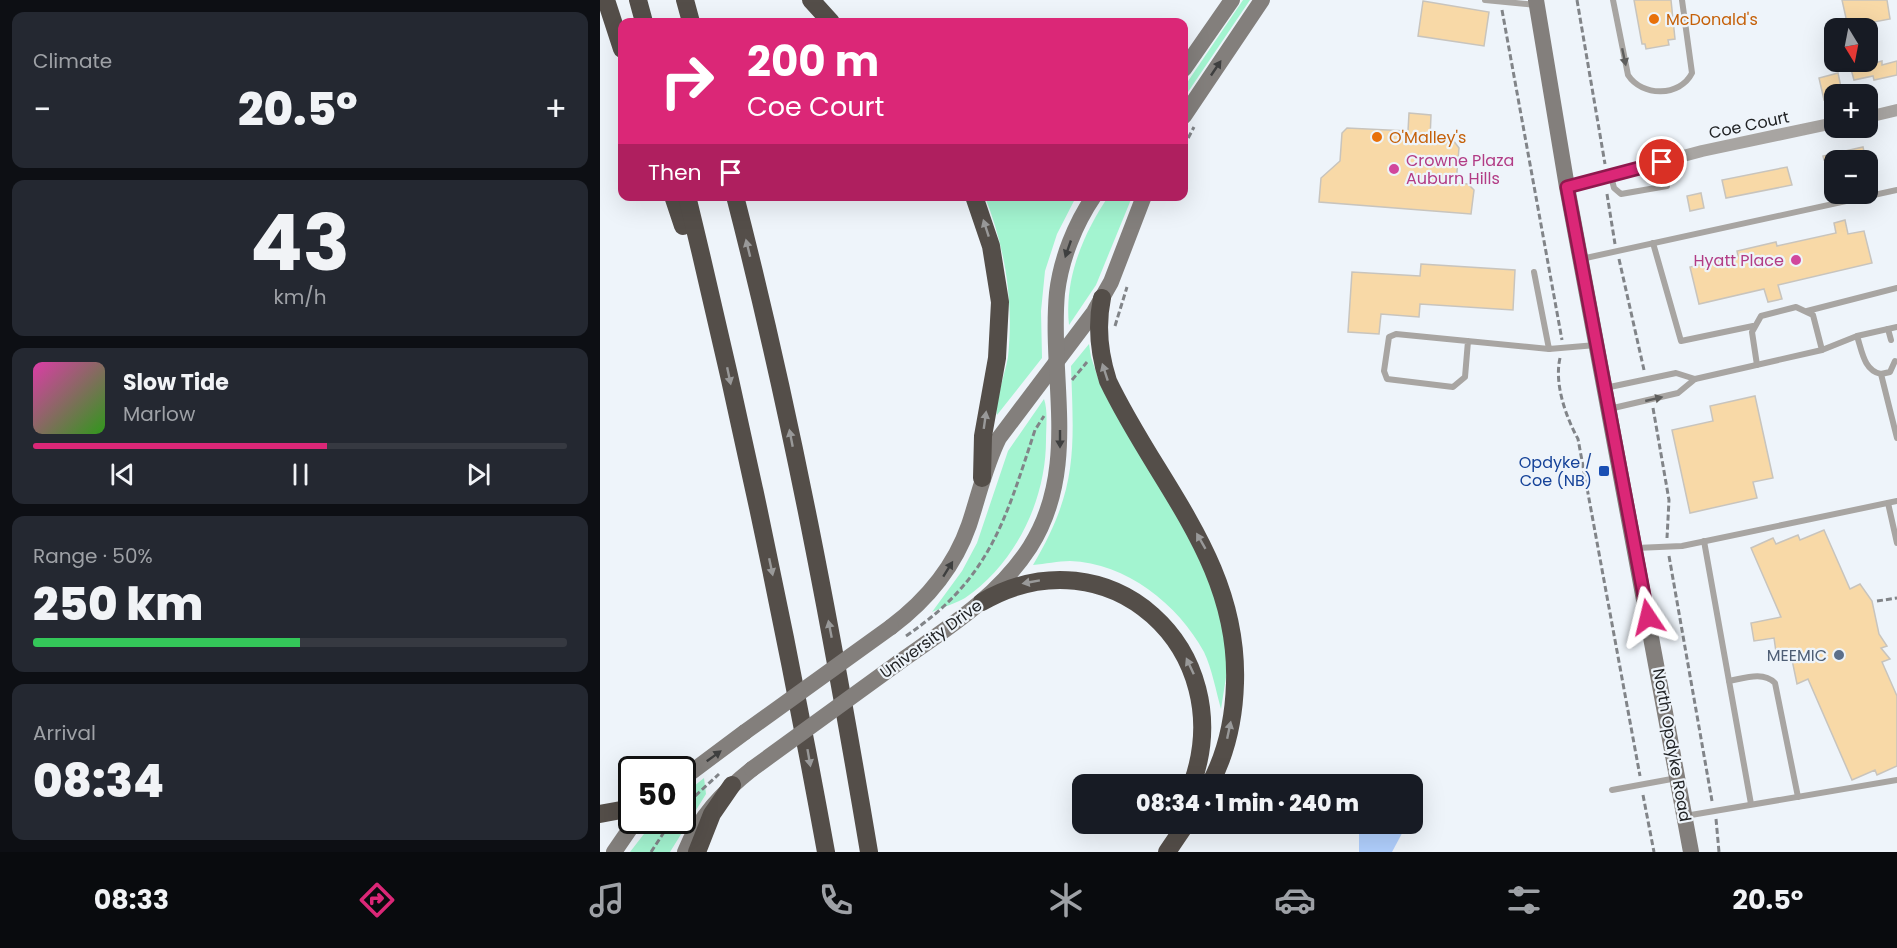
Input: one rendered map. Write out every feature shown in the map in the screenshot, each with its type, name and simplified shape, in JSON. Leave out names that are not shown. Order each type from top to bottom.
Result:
[{"type":"highway","points":[[606,0],[618,37]]},
{"type":"highway","points":[[638,0],[643,18]]},
{"type":"highway","points":[[685,0],[690,18]]},
{"type":"highway","points":[[811,0],[827,18]]},
{"type":"highway","points":[[675,201],[721,336]]},
{"type":"highway","points":[[688,201],[721,336],[794,677],[826,852]]},
{"type":"highway","points":[[736,201],[771,335],[839,678],[869,852]]},
{"type":"highway","points":[[976,201],[991,246],[1000,302],[997,358],[984,425],[982,478]]},
{"type":"highway","points":[[1102,298],[1099,313],[1099,337],[1108,381],[1207,552],[1227,604],[1235,657],[1233,710],[1226,744],[1214,774]]},
{"type":"highway","points":[[982,602],[1013,586],[1066,579],[1115,591],[1144,607],[1179,644],[1199,691],[1203,737],[1194,774]]},
{"type":"highway","points":[[697,852],[728,778]]},
{"type":"highway","points":[[600,814],[618,811]]},
{"type":"highway","points":[[1161,852],[1169,834]]},
{"type":"highway","points":[[1167,852],[1179,834]]},
{"type":"main road","points":[[1188,63],[1232,0]]},
{"type":"main road","points":[[1188,110],[1262,0]]},
{"type":"main road","name":"North Opdyke Road","points":[[1536,3],[1567,187],[1691,852]]},
{"type":"main road","name":"University Drive","points":[[685,852],[728,778],[752,769],[982,602],[1031,546],[1049,505],[1055,483],[1060,444],[1057,311],[1060,274],[1075,231],[1091,201]]},
{"type":"main road","name":"University Drive","points":[[696,769],[745,732],[895,634],[933,589],[955,558],[970,523],[982,478],[1008,423],[1102,298],[1141,201]]},
{"type":"main road","points":[[614,852],[626,834]]},
{"type":"street","points":[[1878,115],[1897,110]]},
{"type":"street","name":"Coe Court","points":[[1567,187],[1662,162],[1824,125]]},
{"type":"lane","points":[[1485,0],[1536,3]]},
{"type":"lane","points":[[1613,0],[1628,75],[1633,84],[1644,90],[1670,90],[1681,87],[1692,73],[1682,0]]},
{"type":"lane","points":[[1609,176],[1614,188],[1621,194],[1667,186],[1662,162]]},
{"type":"lane","points":[[1581,259],[1897,190]]},
{"type":"lane","points":[[1653,243],[1680,341],[1754,326]]},
{"type":"lane","points":[[1534,272],[1549,349]]},
{"type":"lane","points":[[1807,311],[1897,288]]},
{"type":"lane","points":[[1757,365],[1754,326],[1761,316],[1768,313],[1796,307],[1807,311],[1816,320],[1822,350]]},
{"type":"lane","points":[[1608,410],[1678,393],[1695,379],[1822,350],[1857,336],[1897,327]]},
{"type":"lane","points":[[1888,329],[1891,340]]},
{"type":"lane","points":[[1468,341],[1465,377],[1454,387],[1387,379],[1384,371],[1389,337],[1396,334],[1468,341],[1549,349],[1597,345]]},
{"type":"lane","points":[[1857,336],[1866,364],[1874,373],[1890,372],[1895,361]]},
{"type":"lane","points":[[1604,388],[1676,373],[1695,379]]},
{"type":"lane","points":[[1881,374],[1897,438]]},
{"type":"lane","points":[[1636,548],[1704,541],[1897,501]]},
{"type":"lane","points":[[1888,503],[1897,543]]},
{"type":"lane","points":[[1704,541],[1751,804]]},
{"type":"lane","points":[[1729,681],[1758,676],[1769,677],[1775,683],[1798,797]]},
{"type":"lane","points":[[1612,790],[1678,777]]},
{"type":"lane","points":[[1685,816],[1897,780]]},
{"type":"path","points":[[1577,0],[1609,176],[1607,207],[1646,379]]},
{"type":"path","points":[[1500,2],[1563,348],[1558,370],[1568,421],[1578,439],[1585,470],[1654,852]]},
{"type":"path","points":[[1072,381],[1090,357]]},
{"type":"path","points":[[1651,399],[1670,500],[1667,546],[1714,811],[1719,852]]},
{"type":"path","points":[[895,634],[954,599],[981,565],[998,535],[1035,430],[1046,414]]},
{"type":"path","points":[[1877,601],[1897,598]]},
{"type":"path","points":[[696,798],[728,778]]},
{"type":"path","points":[[651,852],[663,834]]},
{"type":"green space","points":[[1243,0],[1250,0],[1188,92],[1188,81]]},
{"type":"green space","points":[[986,201],[1074,201],[1057,234],[1045,271],[1041,311],[1042,358],[997,415],[1008,357],[1010,316],[1003,255]]},
{"type":"green space","points":[[1105,201],[1130,201],[1096,285],[1069,325],[1069,291],[1077,258]]},
{"type":"green space","points":[[1089,344],[1100,384],[1205,564],[1225,631],[1227,671],[1221,709],[1204,652],[1180,618],[1148,589],[1111,569],[1091,564],[1061,561],[1033,565],[1048,538],[1066,491],[1073,422],[1071,366]]},
{"type":"green space","points":[[1044,399],[1046,408],[1045,463],[1041,485],[1025,528],[999,567],[983,584],[962,600],[932,612],[962,571],[977,543],[1008,451]]},
{"type":"green space","points":[[704,778],[706,794],[696,810],[696,784]]},
{"type":"green space","points":[[644,834],[681,834],[670,852],[630,852]]},
{"type":"water","points":[[1359,834],[1402,834],[1392,852],[1359,852]]},
{"type":"building","points":[[1634,0],[1671,0],[1675,39],[1668,40],[1669,45],[1646,49],[1645,44],[1642,44]]},
{"type":"building","points":[[1842,0],[1887,0],[1890,19],[1878,21],[1878,18],[1846,18]]},
{"type":"building","points":[[1423,1],[1489,12],[1484,46],[1418,36]]},
{"type":"building","points":[[1882,61],[1882,65],[1897,61],[1897,75],[1874,80],[1873,76],[1854,80],[1852,72],[1878,72],[1878,62]]},
{"type":"building","points":[[1838,73],[1840,84],[1824,84],[1824,100],[1819,78]]},
{"type":"building","name":"Crowne Plaza Auburn Hills","points":[[1409,113],[1431,115],[1430,139],[1453,140],[1459,148],[1456,183],[1468,184],[1474,190],[1471,214],[1319,202],[1321,178],[1340,161],[1342,133],[1347,128],[1408,131]]},
{"type":"building","points":[[1787,167],[1792,185],[1726,198],[1722,180]]},
{"type":"building","points":[[1701,193],[1704,208],[1690,211],[1687,196]]},
{"type":"building","name":"Hyatt Place","points":[[1845,220],[1848,234],[1864,231],[1872,263],[1778,285],[1782,299],[1768,302],[1764,289],[1699,304],[1690,267],[1738,256],[1737,251],[1776,242],[1777,246],[1836,233],[1834,223]]},
{"type":"building","points":[[1421,264],[1515,270],[1513,310],[1420,304],[1419,317],[1381,314],[1379,334],[1348,332],[1352,272],[1420,276]]},
{"type":"building","points":[[1755,396],[1773,478],[1753,482],[1757,498],[1690,513],[1672,430],[1713,421],[1710,406]]},
{"type":"building","name":"MEEMIC","points":[[1824,530],[1850,589],[1860,584],[1872,601],[1879,634],[1887,646],[1881,648],[1890,659],[1882,662],[1897,696],[1897,766],[1877,775],[1875,770],[1852,780],[1808,679],[1797,684],[1790,650],[1776,652],[1774,638],[1754,641],[1751,623],[1781,617],[1751,548],[1773,538],[1776,544],[1798,535],[1800,540]]},
{"type":"place","name":"McDonald's","points":[[1654,19]]},
{"type":"place","name":"O'Malley's","points":[[1377,137]]},
{"type":"place","name":"Crowne Plaza Auburn Hills","points":[[1394,169]]},
{"type":"place","name":"Hyatt Place","points":[[1796,260]]},
{"type":"place","name":"Opdyke / Coe (NB)","points":[[1604,471]]},
{"type":"place","name":"MEEMIC","points":[[1839,655]]},
{"type":"route","points":[[1648,617],[1567,187],[1662,162]]}]
